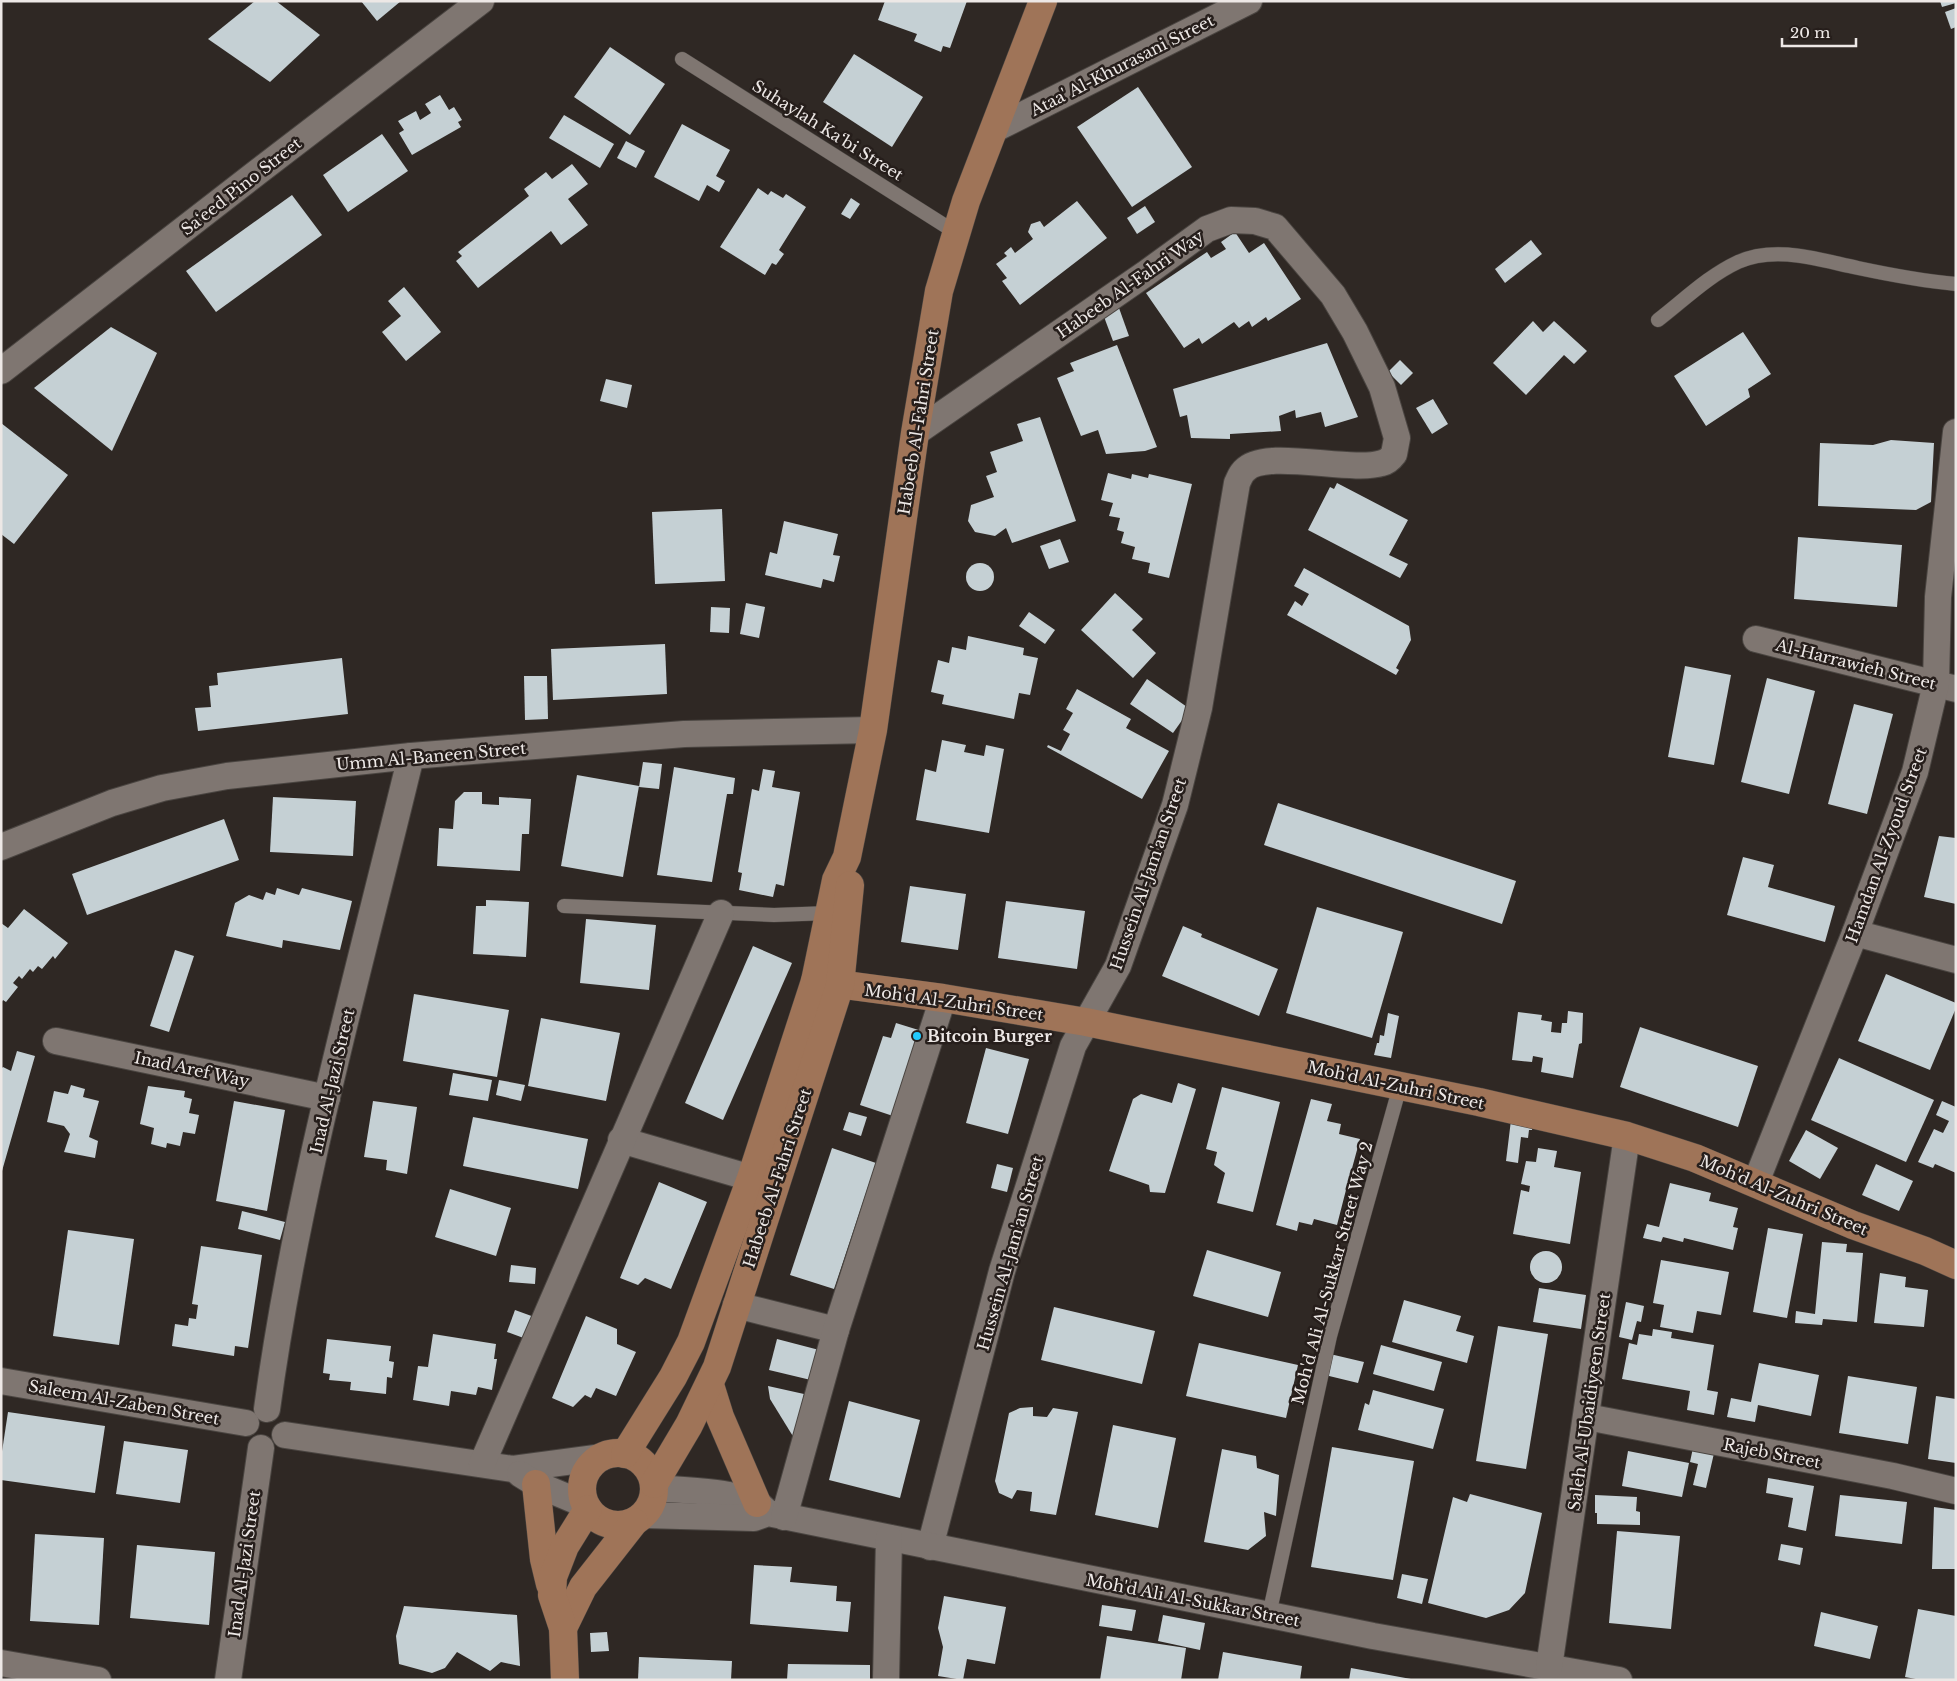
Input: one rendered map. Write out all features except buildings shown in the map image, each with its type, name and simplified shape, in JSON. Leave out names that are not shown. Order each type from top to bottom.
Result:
[{"type":"street","name":"Sa‘eed Pino Street","points":[[1,371],[481,1]]},
{"type":"street","name":"Habeeb Al-Fahri Street","points":[[614,1456],[673,1377],[691,1342],[751,1178],[828,983],[830,913],[836,880],[847,856],[872,730],[915,433],[939,291],[955,232],[1043,1]]},
{"type":"street","name":"Ataa' Al-Khurasani Street","points":[[995,129],[1249,1]]},
{"type":"street","name":"Habeeb Al-Fahri Way","points":[[915,433],[1145,274],[1193,238],[1231,220],[1255,221],[1275,227],[1333,295],[1355,332],[1382,387],[1397,438]]},
{"type":"street","name":"Hamdan Al-Zyoud Street","points":[[1756,1182],[1855,933],[1946,687],[1938,596],[1956,432]]},
{"type":"street","name":"Hussein Al-Jam'an Street","points":[[930,1546],[1002,1271],[1073,1046],[1118,966],[1175,805],[1199,708],[1237,483],[1245,469],[1261,462],[1288,461],[1369,466],[1384,463],[1394,454],[1397,438]]},
{"type":"street","name":"Al-Harrawieh Street","points":[[1756,639],[1946,687]]},
{"type":"street","name":"Umm Al-Baneen Street","points":[[1,847],[70,819],[162,788],[263,771],[411,756],[684,734],[872,730]]},
{"type":"street","name":"Inad Al-Jazi Street","points":[[257,1416],[327,1098],[411,756]]},
{"type":"street","name":"Habeeb Al-Fahri Street","points":[[654,1486],[710,1385],[736,1304],[828,983],[850,884],[847,856]]},
{"type":"street","points":[[482,1464],[721,913]]},
{"type":"street","points":[[1855,933],[1956,960]]},
{"type":"street","name":"Moh'd Al-Zuhri Street","points":[[828,983],[943,998],[1086,1022],[1563,1120],[1627,1136],[1695,1158],[1756,1182],[1853,1225],[1925,1251],[1956,1266]]},
{"type":"street","points":[[770,1511],[836,1330],[943,998]]},
{"type":"street","name":"Inad Aref Way","points":[[56,1041],[327,1098]]},
{"type":"street","name":"Saleh Al-Ubaidiyeen Street","points":[[1549,1667],[1627,1136]]},
{"type":"street","points":[[621,1140],[751,1178]]},
{"type":"street","points":[[736,1304],[836,1330]]},
{"type":"street","name":"Saleem Al-Zaben Street","points":[[1,1381],[257,1416]]},
{"type":"street","points":[[710,1385],[720,1416],[770,1511]]},
{"type":"street","points":[[276,1412],[286,1426],[285,1435],[279,1444],[271,1448],[261,1448],[252,1443],[246,1434],[257,1416],[276,1412]]},
{"type":"street","name":"Rajeb Street","points":[[1587,1417],[1893,1476],[1956,1491]]},
{"type":"street","points":[[285,1435],[513,1469],[614,1456],[635,1457],[644,1464],[654,1486],[654,1498],[583,1587],[563,1628]]},
{"type":"street","name":"Inad Al-Jazi Street","points":[[228,1680],[261,1448]]},
{"type":"street","points":[[552,1595],[558,1562],[587,1507],[583,1483],[590,1468],[614,1456]]},
{"type":"street","points":[[513,1469],[536,1484],[587,1507],[604,1522],[614,1525],[639,1518]]},
{"type":"street","points":[[536,1484],[544,1559],[552,1595],[563,1628],[565,1680]]},
{"type":"street","name":"Moh'd Ali Al-Sukkar Street","points":[[654,1486],[716,1494],[770,1511],[888,1538],[1269,1615],[1619,1680]]},
{"type":"street","name":"Moh'd Ali Al-Sukkar Street","points":[[639,1518],[754,1518],[770,1511]]},
{"type":"street","points":[[886,1680],[888,1538]]},
{"type":"street","points":[[1,1664],[98,1680]]},
{"type":"lane","name":"Suhaylah Ka‘bi Street","points":[[682,59],[955,232]]},
{"type":"lane","points":[[1658,320],[1716,274],[1740,261],[1766,254],[1794,255],[1927,282],[1956,284]]},
{"type":"lane","points":[[564,906],[774,915],[830,913]]},
{"type":"lane","name":"Moh'd Ali Al-Sukkar Street Way 2","points":[[1269,1615],[1330,1336],[1339,1310],[1400,1086]]},
{"type":"place","name":"Bitcoin Burger","points":[[917,1036]]}]
